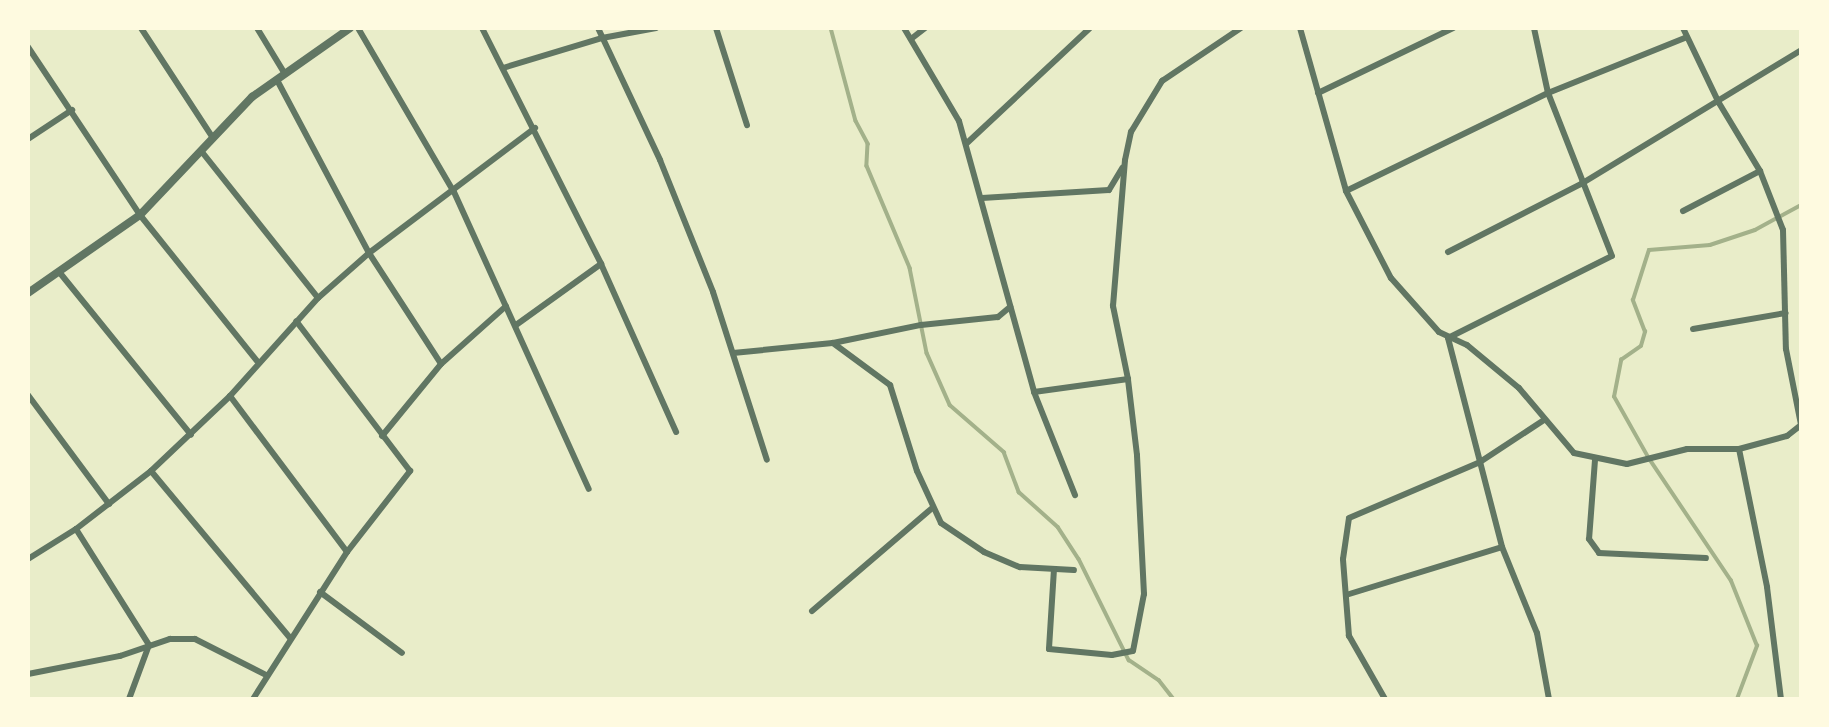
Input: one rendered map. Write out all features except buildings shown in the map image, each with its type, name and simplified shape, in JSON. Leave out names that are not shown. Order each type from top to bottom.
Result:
[{"type":"street","points":[[141,28],[213,138]]},
{"type":"street","points":[[257,28],[285,74]]},
{"type":"street","points":[[28,293],[140,215],[252,97],[350,28]]},
{"type":"street","points":[[358,28],[454,192],[589,489]]},
{"type":"street","points":[[482,28],[535,128],[601,264],[676,432]]},
{"type":"street","points":[[598,28],[660,160],[733,353],[767,460]]},
{"type":"street","points":[[503,68],[602,38],[656,28]]},
{"type":"street","points":[[716,28],[747,125]]},
{"type":"street","points":[[904,28],[960,121],[1034,392],[1075,495]]},
{"type":"street","points":[[911,39],[925,28]]},
{"type":"street","points":[[967,144],[1090,28]]},
{"type":"street","points":[[1054,569],[1049,649],[1112,655],[1133,651],[1144,594],[1128,379],[1113,306],[1125,160],[1131,132],[1161,81],[1241,28]]},
{"type":"street","points":[[1300,28],[1346,191],[1391,278],[1448,338],[1488,359],[1574,453],[1595,460],[1627,464],[1687,449],[1739,449],[1787,436],[1801,425],[1786,349],[1786,313],[1776,217],[1760,171],[1719,103],[1685,38],[1683,28]]},
{"type":"street","points":[[1318,93],[1453,28]]},
{"type":"street","points":[[1448,338],[1612,256],[1581,184],[1548,93],[1534,28]]},
{"type":"street","points":[[1346,191],[1548,93],[1685,38]]},
{"type":"street","points":[[28,47],[140,215],[257,361]]},
{"type":"street","points":[[1448,252],[1581,184],[1719,103],[1801,50]]},
{"type":"street","points":[[277,80],[369,253],[441,364]]},
{"type":"street","points":[[28,139],[72,110]]},
{"type":"street","points":[[28,558],[76,529],[151,471],[230,396],[257,361],[318,298],[369,253],[454,192],[535,128]]},
{"type":"street","points":[[202,152],[318,298]]},
{"type":"street","points":[[982,198],[1109,190],[1116,185],[1125,160]]},
{"type":"street","points":[[1683,211],[1760,171]]},
{"type":"street","points":[[516,325],[601,264]]},
{"type":"street","points":[[60,273],[191,435]]},
{"type":"street","points":[[382,436],[441,364],[506,306]]},
{"type":"street","points":[[733,353],[833,343],[921,325],[998,317],[1010,307]]},
{"type":"street","points":[[1693,329],[1786,313]]},
{"type":"street","points":[[253,699],[320,592],[410,471],[296,321]]},
{"type":"street","points":[[1448,338],[1502,547],[1537,633],[1549,699]]},
{"type":"street","points":[[833,343],[890,385],[932,508],[942,523],[984,552],[1020,566],[1074,570]]},
{"type":"street","points":[[1034,392],[1128,379]]},
{"type":"street","points":[[28,395],[109,504]]},
{"type":"street","points":[[230,396],[348,552]]},
{"type":"street","points":[[1385,699],[1349,636],[1343,559],[1349,518],[1480,462],[1544,420]]},
{"type":"street","points":[[1739,449],[1767,587],[1781,699]]},
{"type":"street","points":[[1595,460],[1589,539],[1599,553],[1706,558]]},
{"type":"street","points":[[151,471],[290,638]]},
{"type":"street","points":[[812,611],[932,508]]},
{"type":"street","points":[[76,529],[149,645]]},
{"type":"street","points":[[1346,595],[1502,547]]},
{"type":"street","points":[[320,592],[402,653]]},
{"type":"street","points":[[28,674],[120,656],[170,639],[194,639],[266,676]]},
{"type":"street","points":[[129,699],[149,645]]},
{"type":"waterway","points":[[831,28],[856,121],[868,144],[867,166],[910,268],[927,353],[950,405],[1004,452],[1019,492],[1058,527],[1079,559],[1129,660],[1159,680],[1174,699]]},
{"type":"waterway","points":[[1737,699],[1757,646],[1731,581],[1649,459],[1614,397],[1621,360],[1641,346],[1645,332],[1633,300],[1649,250],[1710,245],[1755,230],[1801,205]]}]
